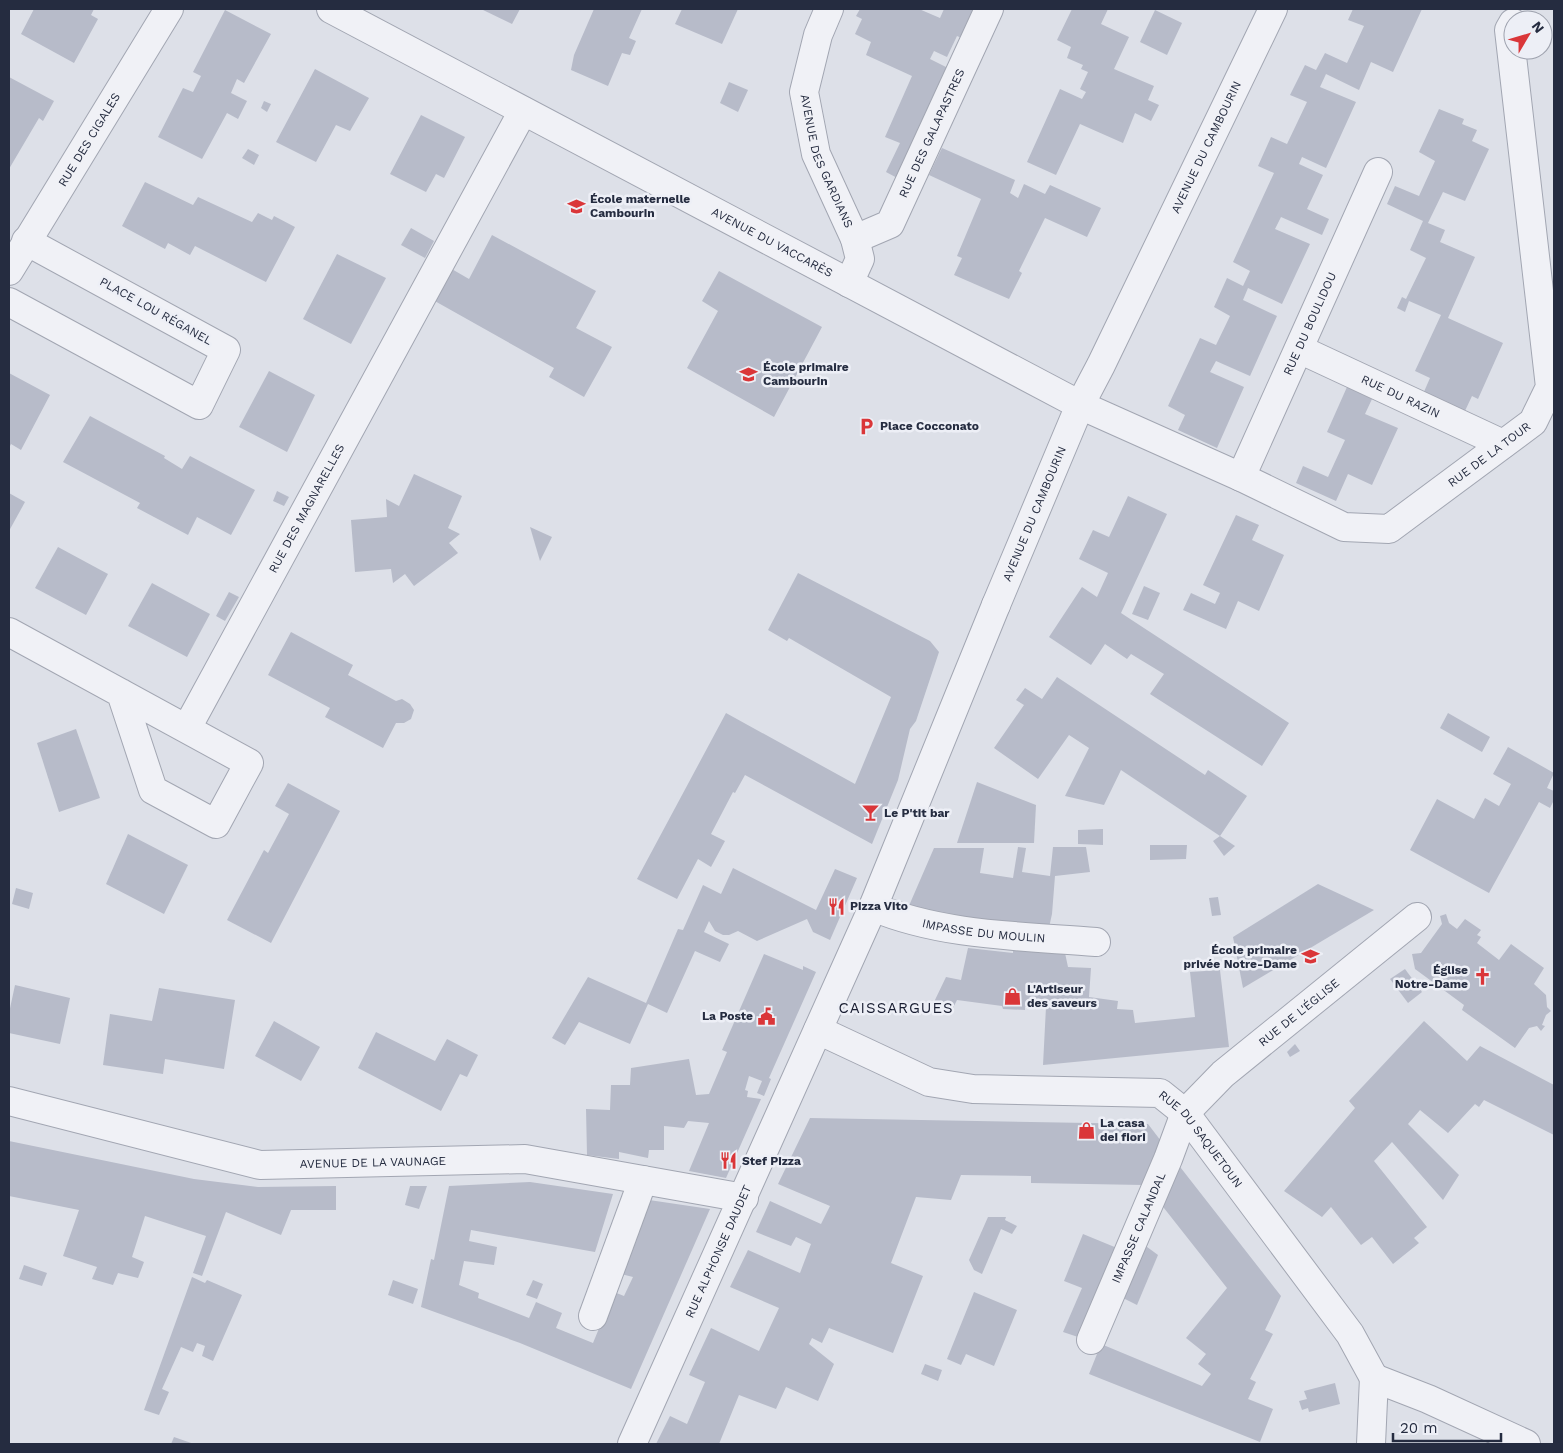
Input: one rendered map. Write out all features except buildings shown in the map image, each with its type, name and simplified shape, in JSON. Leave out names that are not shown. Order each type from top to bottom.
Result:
[{"type":"street","name":"RUE DES CIGALES","points":[[9,271],[169,9]]},
{"type":"street","name":"AVENUE DU VACCARÈS","points":[[331,9],[1080,405]]},
{"type":"street","name":"AVENUE DES GARDIANS","points":[[829,9],[818,35],[804,92],[816,154],[855,239],[860,259],[849,283]]},
{"type":"street","name":"RUE DES GALAPASTRES","points":[[855,239],[890,224],[989,9]]},
{"type":"street","name":"AVENUE DU CAMBOURIN","points":[[818,1030],[873,907],[1080,405],[1102,366],[1273,9]]},
{"type":"street","name":"RUE DE LA TOUR","points":[[1080,405],[1242,477],[1344,527],[1389,529],[1533,422],[1550,387],[1513,60]]},
{"type":"street","name":"RUE DES MAGNARELLES","points":[[187,728],[523,111]]},
{"type":"street","name":"RUE DU BOULIDOU","points":[[1242,477],[1378,172]]},
{"type":"street","name":"PLACE LOU RÉGANEL","points":[[9,302],[199,405],[226,350],[26,241]]},
{"type":"street","name":"RUE DU RAZIN","points":[[1299,349],[1503,444]]},
{"type":"street","points":[[9,632],[249,763],[216,824],[152,790],[120,693]]},
{"type":"street","name":"IMPASSE DU MOULIN","points":[[873,907],[898,918],[966,931],[1096,942]]},
{"type":"street","name":"RUE DE L'ÉGLISE","points":[[1184,1114],[1223,1074],[1417,917]]},
{"type":"street","name":"RUE DU SAQUETOUN","points":[[818,1030],[929,1082],[974,1089],[1160,1093],[1184,1114],[1350,1334],[1374,1378]]},
{"type":"street","name":"RUE ALPHONSE DAUDET","points":[[632,1444],[818,1030]]},
{"type":"street","name":"AVENUE DE LA VAUNAGE","points":[[9,1101],[260,1165],[525,1159],[744,1198]]},
{"type":"street","name":"IMPASSE CALANDAL","points":[[1091,1340],[1168,1159],[1184,1114]]},
{"type":"street","points":[[593,1316],[643,1180]]},
{"type":"street","points":[[1372,1444],[1374,1378],[1428,1399],[1526,1444]]},
{"type":"place","name":"École maternelle Cambourin","points":[[576,206]]},
{"type":"place","name":"École primaire Cambourin","points":[[749,374]]},
{"type":"place","name":"Place Cocconato","points":[[866,426]]},
{"type":"place","name":"Le P'tit bar","points":[[870,813]]},
{"type":"place","name":"Pizza Vito","points":[[836,906]]},
{"type":"place","name":"École primaire privée Notre-Dame","points":[[1311,957]]},
{"type":"place","name":"Église Notre-Dame","points":[[1482,977]]},
{"type":"place","name":"L'Artiseur des saveurs","points":[[1013,996]]},
{"type":"place","name":"La Poste","points":[[767,1016]]},
{"type":"place","name":"La casa dei fiori","points":[[1086,1130]]},
{"type":"place","name":"Stef Pizza","points":[[728,1161]]},
{"type":"district","name":"CAISSARGUES","points":[[896,1008]]}]
